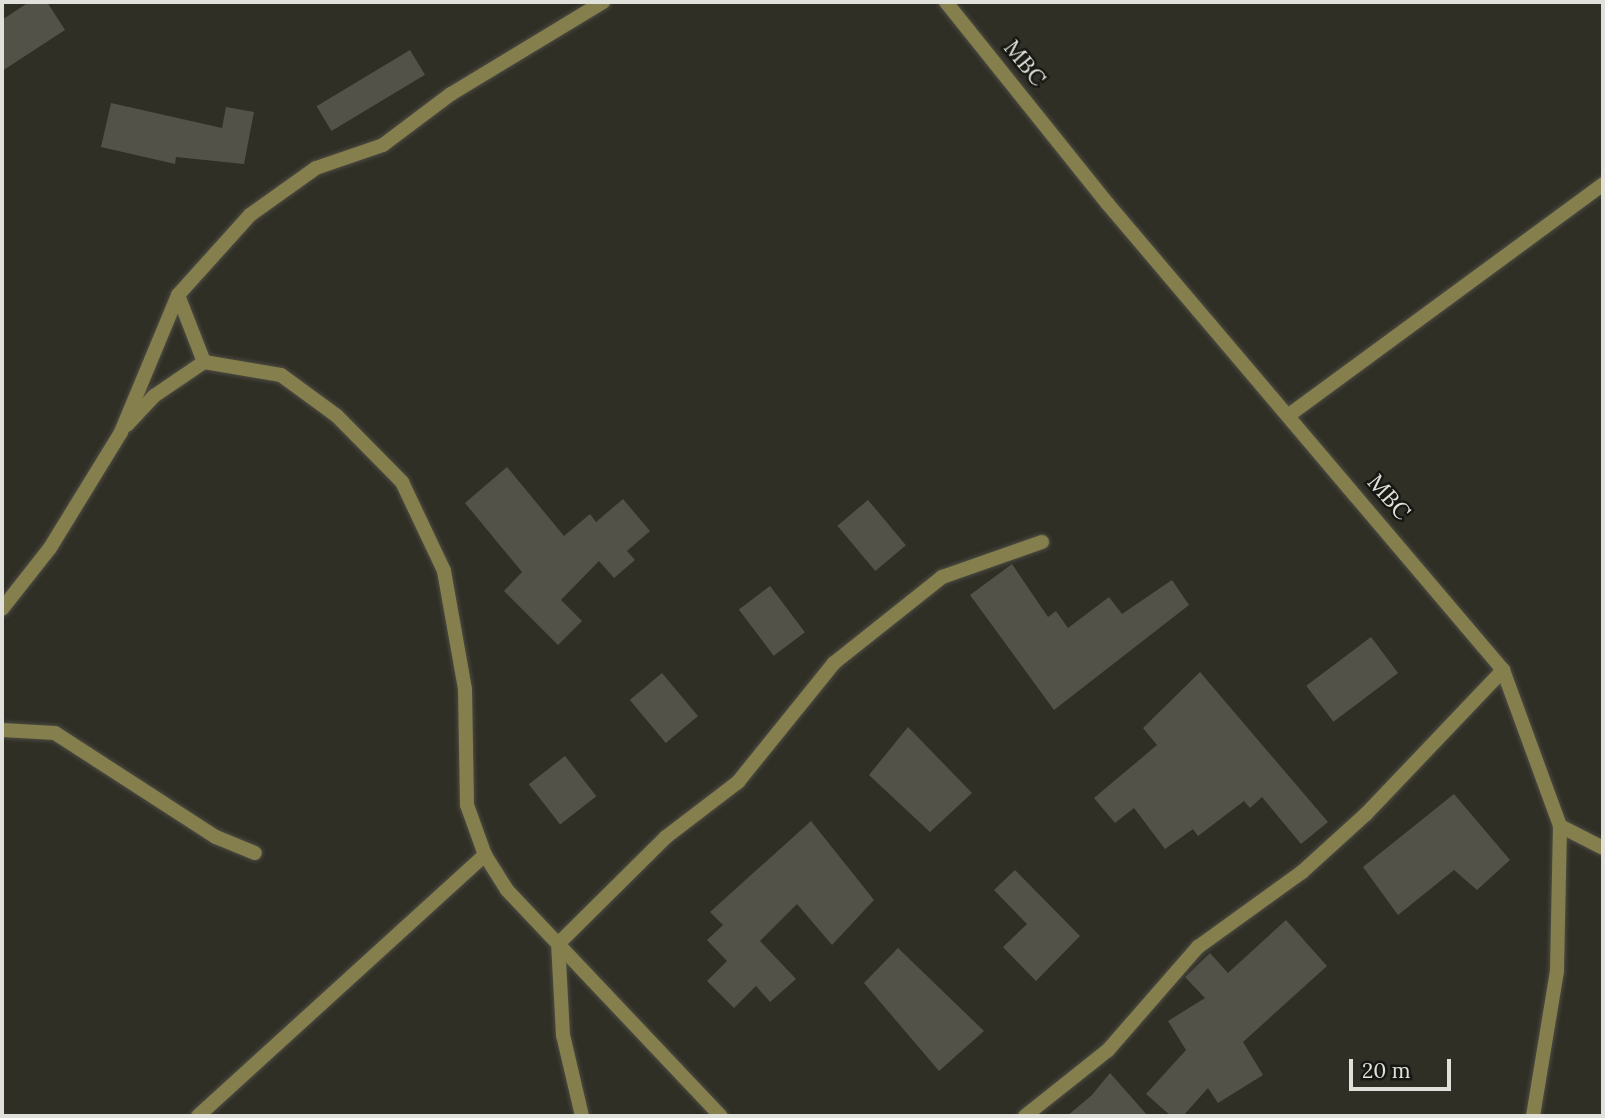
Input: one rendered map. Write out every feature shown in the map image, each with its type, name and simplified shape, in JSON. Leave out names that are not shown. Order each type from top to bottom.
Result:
[{"type":"street","points":[[2,610],[50,548],[121,432],[178,295],[250,215],[285,187],[316,168],[383,145],[451,94],[603,2]]},
{"type":"street","name":"MBC","points":[[946,2],[1503,670],[1560,826],[1557,971],[1533,1116]]},
{"type":"street","points":[[1289,415],[1603,184]]},
{"type":"street","points":[[178,295],[204,362]]},
{"type":"street","points":[[121,432],[154,396],[204,362],[281,375],[337,416],[402,482],[444,571],[465,689],[467,805],[485,855],[507,890],[721,1116]]},
{"type":"street","points":[[582,1116],[563,1035],[558,944],[666,837],[738,782],[834,663],[942,577],[1042,542]]},
{"type":"street","points":[[1025,1116],[1108,1050],[1198,947],[1302,872],[1366,814],[1503,670]]},
{"type":"street","points":[[2,730],[55,733],[216,837],[255,853]]},
{"type":"street","points":[[1560,826],[1603,848]]},
{"type":"street","points":[[198,1116],[485,855]]},
{"type":"building","points":[[29,2],[47,2],[65,30],[2,71],[2,20]]},
{"type":"building","points":[[410,50],[425,75],[332,131],[317,106]]},
{"type":"building","points":[[111,103],[222,128],[226,107],[254,112],[244,164],[176,157],[175,164],[101,147]]},
{"type":"building","points":[[507,467],[564,536],[590,514],[596,522],[623,499],[650,531],[627,551],[635,560],[614,578],[599,561],[561,600],[582,621],[558,645],[504,591],[522,572],[465,503]]},
{"type":"building","points":[[868,500],[906,545],[875,571],[837,526]]},
{"type":"building","points":[[1012,564],[1048,617],[1056,611],[1068,628],[1109,597],[1122,614],[1172,580],[1189,605],[1054,710],[970,595]]},
{"type":"building","points":[[770,586],[805,632],[774,656],[739,609]]},
{"type":"building","points":[[1371,637],[1398,673],[1333,722],[1306,686]]},
{"type":"building","points":[[1200,672],[1328,822],[1301,844],[1262,797],[1250,808],[1244,801],[1198,836],[1193,829],[1165,849],[1134,808],[1115,823],[1094,798],[1157,745],[1143,728]]},
{"type":"building","points":[[662,673],[698,716],[666,743],[630,700]]},
{"type":"building","points":[[908,727],[972,793],[930,832],[869,775]]},
{"type":"building","points":[[565,756],[596,796],[560,825],[529,784]]},
{"type":"building","points":[[1454,794],[1510,860],[1477,890],[1454,870],[1398,915],[1363,867]]},
{"type":"building","points":[[811,821],[874,900],[832,945],[797,904],[760,941],[796,979],[770,1002],[756,986],[734,1008],[707,981],[727,961],[707,940],[723,925],[710,912]]},
{"type":"building","points":[[1015,870],[1080,936],[1036,981],[1003,947],[1027,924],[994,890]]},
{"type":"building","points":[[1286,920],[1327,966],[1243,1042],[1263,1075],[1218,1103],[1208,1088],[1183,1116],[1171,1116],[1146,1094],[1186,1050],[1168,1021],[1205,998],[1185,977],[1210,953],[1228,973]]},
{"type":"building","points":[[898,948],[984,1031],[939,1071],[864,983]]},
{"type":"building","points":[[1110,1073],[1148,1116],[1067,1116],[1092,1095]]}]
